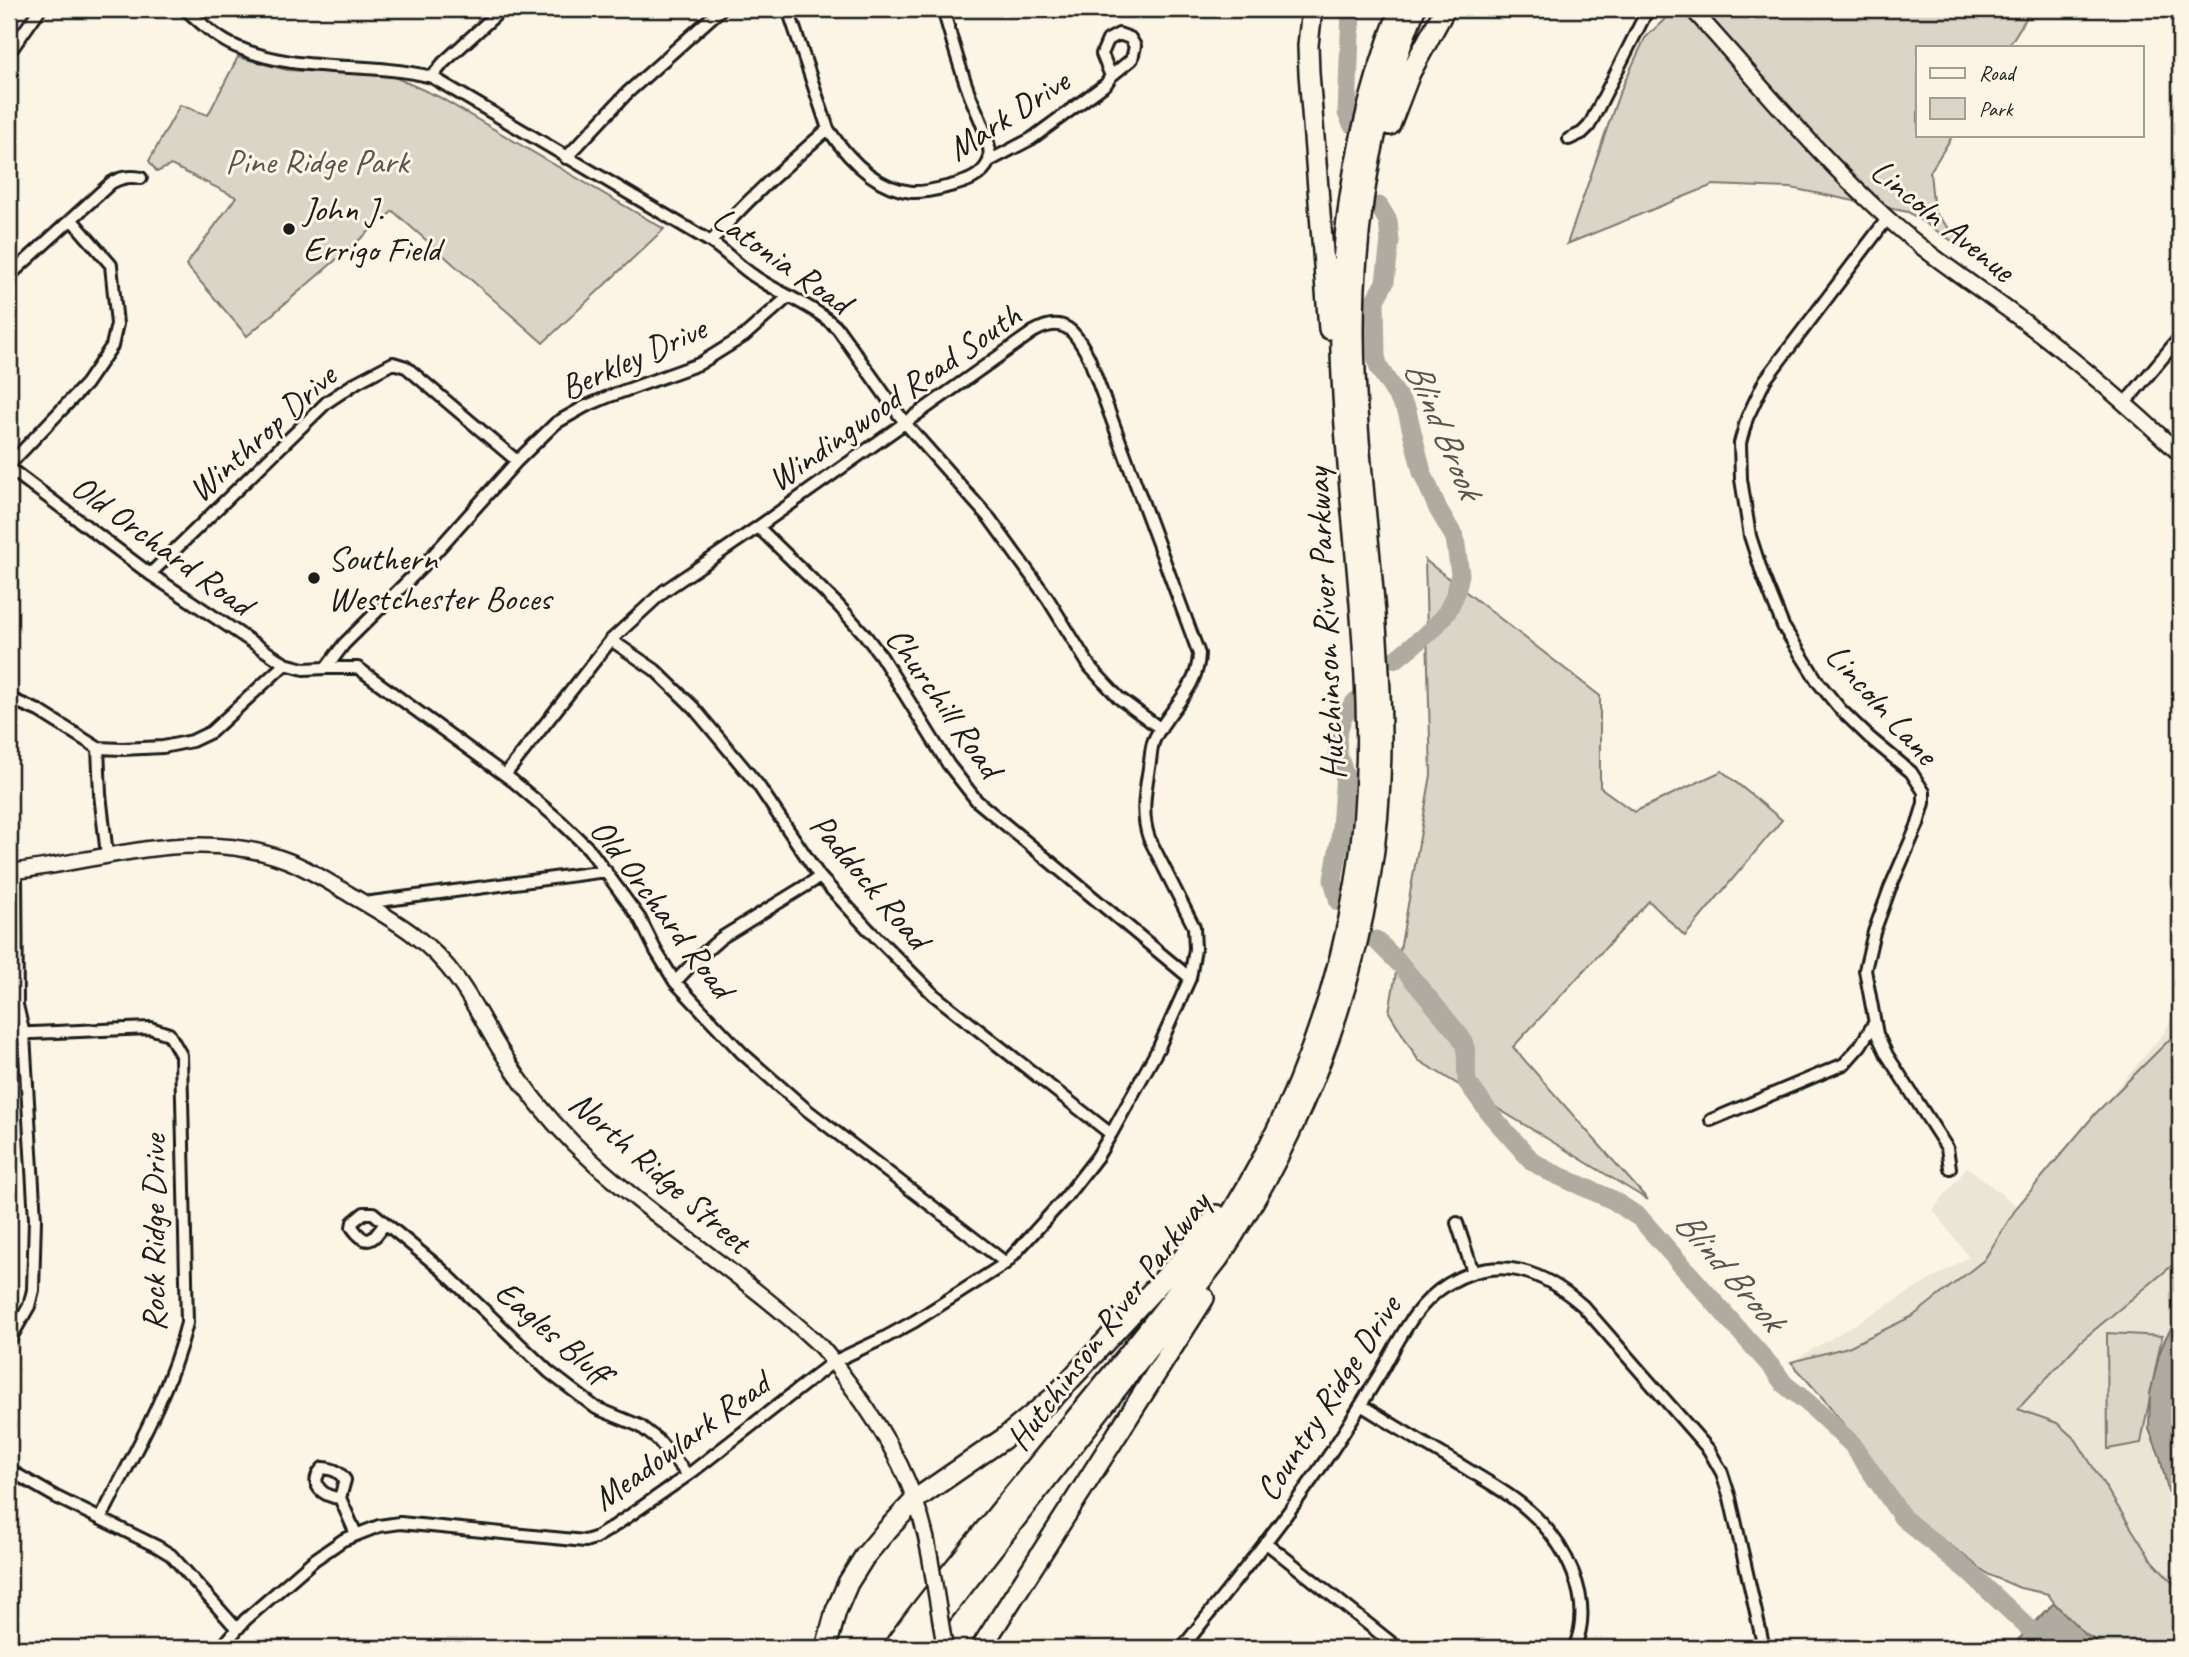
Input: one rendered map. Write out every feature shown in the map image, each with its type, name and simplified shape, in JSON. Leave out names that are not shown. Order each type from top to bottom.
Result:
[{"type":"highway","points":[[1312,9],[1308,66],[1336,410],[1352,499]]},
{"type":"highway","name":"Hutchinson River Parkway","points":[[893,1648],[935,1592],[1157,1318],[1236,1208],[1264,1157],[1304,1068],[1329,995],[1348,920],[1358,862],[1368,746],[1341,337],[1343,269],[1350,200],[1362,134],[1374,85],[1400,9]]},
{"type":"highway","name":"Hutchinson River Parkway","points":[[915,1648],[1201,1284],[1250,1210],[1287,1141],[1325,1051],[1349,976],[1368,890],[1381,763],[1380,685],[1354,334],[1356,276],[1364,198],[1374,141],[1394,66],[1415,9]]},
{"type":"highway","points":[[1356,276],[1386,137],[1400,96],[1421,50],[1445,9]]},
{"type":"highway","points":[[825,1648],[836,1611],[853,1574],[872,1547],[916,1499],[1014,1431],[1055,1396],[1205,1232],[1237,1186],[1304,1068]]},
{"type":"highway","points":[[981,1648],[1245,1233],[1287,1141]]},
{"type":"street","points":[[9,52],[40,9]]},
{"type":"street","points":[[186,9],[211,32],[236,47],[262,55],[314,65],[380,68],[432,77],[443,63],[502,9]]},
{"type":"street","points":[[566,158],[627,93],[720,9]]},
{"type":"street","name":"Mark Drive","points":[[788,9],[828,129],[839,146],[857,166],[883,182],[912,192],[966,182],[986,168],[989,161],[1031,139],[1106,84],[1111,76]]},
{"type":"street","points":[[943,9],[968,91],[988,144],[989,161]]},
{"type":"street","points":[[1569,139],[1589,126],[1648,9]]},
{"type":"street","name":"Lincoln Avenue","points":[[1692,9],[1835,170],[1888,219],[1933,258],[2031,327],[2125,403],[2180,454]]},
{"type":"street","name":"Latonia Road","points":[[432,77],[711,242],[752,275],[812,308],[838,329],[905,423],[990,519],[1048,599],[1090,667],[1119,698],[1161,729]]},
{"type":"street","points":[[711,242],[727,222],[762,188],[828,129]]},
{"type":"street","points":[[9,276],[111,183],[121,177],[141,178]]},
{"type":"street","name":"Lincoln Lane","points":[[1888,219],[1765,380],[1747,418],[1740,443],[1741,479],[1750,536],[1783,626],[1818,682],[1840,709],[1912,772],[1924,792],[1918,824],[1890,888],[1865,971],[1877,1034],[1887,1055],[1947,1148],[1950,1168]]},
{"type":"street","points":[[9,467],[86,383],[112,346],[117,324],[111,265],[72,220]]},
{"type":"street","name":"Berkley Drive","points":[[326,668],[344,643],[424,565],[517,461],[556,423],[610,396],[699,364],[744,336],[788,297]]},
{"type":"street","name":"Windingwood Road South","points":[[505,775],[611,640],[664,591],[1047,324],[1062,325],[1075,334],[1089,358],[1199,654],[1198,666],[1190,687],[1161,729]]},
{"type":"street","points":[[2125,403],[2180,337]]},
{"type":"street","name":"Winthrop Drive","points":[[150,574],[327,402],[393,363],[406,367],[517,461]]},
{"type":"street","name":"Old Orchard Road","points":[[9,467],[150,574],[285,664]]},
{"type":"street","name":"Churchill Road","points":[[758,527],[865,635],[881,656],[948,765],[978,801],[1190,978]]},
{"type":"street","name":"Paddock Road","points":[[611,640],[655,670],[693,707],[758,785],[820,877],[867,929],[934,995],[1111,1134]]},
{"type":"street","points":[[9,700],[39,711],[98,748],[122,750],[163,747],[191,741],[211,732],[285,664],[304,669],[326,668]]},
{"type":"street","name":"Old Orchard Road","points":[[326,668],[358,668],[505,775],[559,820],[589,849],[606,871],[640,919],[675,982],[741,1053],[807,1110],[1006,1263]]},
{"type":"street","name":"Meadowlark Road","points":[[221,1648],[237,1629],[314,1560],[343,1540],[379,1526],[400,1523],[585,1541],[595,1538],[688,1475],[833,1362],[915,1321],[1006,1263],[1065,1198],[1097,1157],[1159,1047],[1190,978],[1195,949],[1194,927],[1144,825],[1144,800],[1153,742],[1161,729]]},
{"type":"street","points":[[98,748],[107,855]]},
{"type":"street","name":"North Ridge Street","points":[[13,872],[152,847],[191,846],[259,851],[302,866],[410,931],[457,978],[533,1100],[573,1143],[628,1191],[808,1335],[833,1362],[886,1437],[916,1499],[923,1520],[945,1648]]},
{"type":"street","points":[[364,903],[606,871]]},
{"type":"street","points":[[9,1341],[29,1306],[33,1290],[35,1219],[24,1035],[17,1005],[13,872]]},
{"type":"street","points":[[675,982],[721,938],[820,877]]},
{"type":"street","points":[[1711,1120],[1844,1064],[1860,1046],[1875,1021]]},
{"type":"street","name":"Rock Ridge Drive","points":[[9,1034],[150,1028],[169,1034],[181,1055],[187,1323],[179,1353],[152,1418],[101,1518]]},
{"type":"street","name":"Eagles Bluff","points":[[385,1223],[441,1269],[549,1372],[596,1408],[640,1426],[658,1440],[688,1475]]},
{"type":"street","points":[[1457,1223],[1473,1272]]},
{"type":"street","name":"Country Ridge Drive","points":[[1182,1648],[1297,1502],[1361,1405],[1411,1320],[1427,1299],[1448,1284],[1473,1272],[1497,1268],[1520,1270],[1565,1290],[1583,1306],[1709,1450],[1722,1473],[1730,1499],[1764,1648]]},
{"type":"street","points":[[1361,1405],[1505,1492],[1530,1511],[1566,1557],[1577,1584],[1581,1613],[1574,1648]]},
{"type":"street","points":[[9,1470],[171,1555],[237,1629]]},
{"type":"street","points":[[341,1498],[356,1534]]},
{"type":"street","points":[[1265,1542],[1398,1648]]},
{"type":"shaded area","points":[[2180,1002],[2180,1648],[1791,1362],[1969,1257],[1933,1210],[1967,1167],[2017,1206],[2164,1033]]},
{"type":"shaded area","points":[[2180,1314],[2180,1503],[2168,1491],[2160,1457],[2149,1429],[2150,1394],[2159,1355]]},
{"type":"shaded area","points":[[2054,1603],[2086,1635],[2110,1648],[2010,1648]]},
{"type":"green space","points":[[1713,9],[2032,9],[2009,46],[1916,46],[1916,136],[1952,136],[1930,172],[1934,212],[1975,256],[1908,212],[1791,188],[1713,185],[1567,244],[1619,94],[1645,38],[1667,17]]},
{"type":"green space","name":"Pine Ridge Park","points":[[238,57],[287,70],[392,76],[439,97],[664,229],[543,343],[393,211],[247,336],[186,265],[236,197],[171,165],[157,172],[149,161],[180,105],[208,115]]},
{"type":"green space","points":[[1425,560],[1600,696],[1600,787],[1634,812],[1722,771],[1782,820],[1685,936],[1649,901],[1513,1047],[1648,1200],[1418,1060],[1389,1012],[1431,775]]},
{"type":"green space","points":[[2180,1029],[2180,1259],[2081,1341],[2018,1409],[2057,1423],[2076,1440],[2150,1558],[2180,1590],[2180,1648],[2115,1649],[2100,1644],[2083,1633],[2048,1594],[2020,1588],[1989,1575],[1906,1511],[1885,1478],[1827,1403],[1791,1362],[1848,1347],[1913,1316],[1984,1260],[2017,1207],[2095,1114]]},
{"type":"green space","points":[[2107,1333],[2162,1336],[2141,1443],[2108,1449]]},
{"type":"waterway","name":"Blind Brook","points":[[1351,9],[1347,113],[1352,124]]},
{"type":"waterway","name":"Blind Brook","points":[[1379,206],[1388,221],[1390,241],[1385,282],[1375,300],[1376,356],[1379,368],[1407,411],[1422,472],[1438,509],[1455,538],[1460,574],[1456,593],[1447,612],[1434,628],[1396,659]]},
{"type":"waterway","name":"Blind Brook","points":[[1339,902],[1333,880],[1340,840],[1345,775],[1338,755],[1337,737],[1342,718],[1356,701]]},
{"type":"waterway","name":"Blind Brook","points":[[1376,940],[1400,964],[1460,1036],[1466,1053],[1467,1082],[1491,1115],[1532,1161],[1613,1200],[1640,1218],[1784,1384],[1852,1444],[1903,1518],[1969,1572],[2050,1648]]},
{"type":"place","name":"John J. Errigo Field","points":[[289,229]]},
{"type":"place","name":"Southern Westchester Boces","points":[[314,578]]}]
